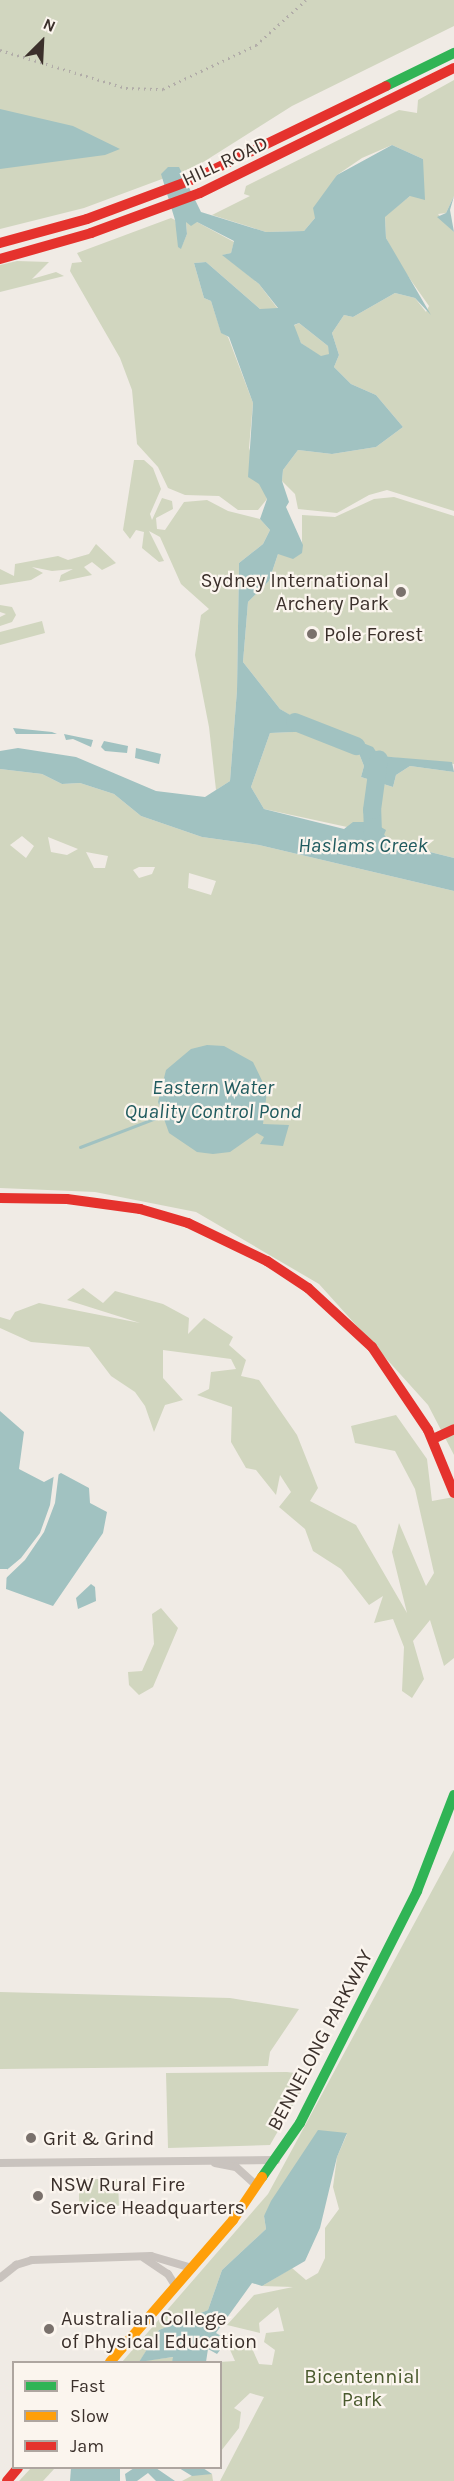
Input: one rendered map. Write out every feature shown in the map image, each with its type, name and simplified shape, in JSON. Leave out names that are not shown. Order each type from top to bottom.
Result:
[{"type":"street","name":"HILL ROAD","points":[[0,243],[157,195],[194,180],[454,53]]},
{"type":"street","name":"HILL ROAD","points":[[0,259],[162,209],[200,194],[454,68]]},
{"type":"street","points":[[0,1198],[67,1199],[140,1209],[188,1222],[267,1261],[308,1288],[372,1347],[407,1394],[433,1439],[454,1493]]},
{"type":"street","points":[[433,1439],[454,1429]]},
{"type":"street","name":"BENNELONG PARKWAY","points":[[111,2361],[192,2268],[276,2160],[334,2059],[417,1891],[454,1795]]},
{"type":"street","points":[[209,2160],[236,2167],[257,2186]]},
{"type":"street","points":[[0,2163],[276,2160]]},
{"type":"street","points":[[0,2278],[16,2265],[32,2260],[151,2256],[192,2268]]},
{"type":"street","points":[[144,2258],[168,2274],[176,2287]]},
{"type":"street","points":[[7,2481],[17,2469]]},
{"type":"green space","points":[[0,0],[454,0],[454,26],[292,106],[197,166],[84,208],[0,229]]},
{"type":"green space","points":[[454,80],[454,196],[446,213],[438,214],[454,232],[454,511],[387,490],[369,495],[337,513],[298,509],[295,494],[282,481],[283,470],[298,450],[332,454],[376,447],[403,427],[376,395],[351,384],[334,367],[339,355],[332,333],[344,315],[353,317],[395,293],[415,298],[426,312],[429,306],[398,262],[386,238],[385,216],[410,196],[423,173],[423,159],[392,145],[362,158],[337,175],[315,218],[304,231],[266,232],[212,215],[250,196],[244,194],[246,186],[399,110],[417,113],[418,100]]},
{"type":"green space","points":[[171,218],[175,220],[181,248],[187,234],[186,222],[197,222],[234,242],[231,253],[223,255],[259,284],[278,309],[260,309],[206,262],[194,263],[204,298],[211,301],[221,332],[228,337],[253,403],[249,448],[267,499],[258,510],[238,510],[219,496],[185,495],[168,488],[158,467],[137,444],[132,390],[120,358],[70,271],[72,263],[82,262],[77,253]]},
{"type":"green space","points":[[17,261],[49,262],[32,279],[56,272],[64,276],[0,292],[0,265]]},
{"type":"green space","points":[[299,323],[328,346],[330,354],[321,357],[301,343],[293,326]]},
{"type":"green space","points":[[134,460],[144,460],[153,468],[161,489],[150,514],[152,520],[162,498],[172,501],[173,509],[156,518],[157,529],[165,530],[184,502],[207,500],[228,511],[260,519],[270,530],[263,544],[239,563],[237,690],[230,781],[216,790],[209,727],[195,655],[201,615],[209,609],[181,584],[160,537],[149,531],[164,561],[159,562],[142,548],[144,532],[136,530],[130,539],[123,530]]},
{"type":"green space","points":[[394,497],[454,516],[454,764],[379,756],[343,735],[330,739],[358,751],[364,766],[361,777],[393,787],[396,775],[410,766],[454,772],[454,858],[394,843],[384,835],[264,809],[251,787],[270,733],[316,731],[280,709],[243,662],[248,602],[269,581],[278,554],[302,553],[302,515],[335,517],[374,499]]},
{"type":"green space","points":[[96,544],[116,563],[102,570],[92,562],[84,567],[92,575],[59,582],[61,575],[73,569],[52,571],[32,567],[43,573],[31,580],[0,585],[0,569],[14,576],[15,564],[58,556],[68,560],[89,554]]},
{"type":"green space","points":[[0,605],[12,607],[16,615],[12,622],[0,626],[0,617],[6,614],[0,612]]},
{"type":"green space","points":[[42,621],[45,633],[0,645],[0,632]]},
{"type":"green space","points":[[0,769],[42,774],[62,784],[80,783],[114,794],[141,816],[202,837],[259,845],[454,891],[454,1455],[428,1405],[319,1284],[196,1212],[95,1192],[0,1188]],"holes":[[[22,836],[34,846],[26,858],[10,845]],[[48,837],[78,849],[67,855],[51,852]],[[86,852],[108,856],[105,868],[94,868]],[[139,867],[155,867],[152,874],[139,878],[133,870]],[[189,873],[216,881],[211,895],[188,888]]]},
{"type":"green space","points":[[83,1288],[103,1303],[115,1291],[163,1304],[189,1318],[188,1334],[204,1318],[233,1337],[229,1345],[246,1360],[241,1376],[259,1380],[297,1435],[318,1488],[310,1501],[356,1525],[407,1613],[392,1552],[399,1523],[426,1586],[434,1573],[415,1489],[395,1451],[355,1443],[351,1426],[396,1415],[427,1459],[432,1501],[454,1497],[454,1658],[444,1666],[430,1620],[413,1641],[424,1679],[412,1698],[402,1691],[404,1647],[393,1619],[374,1623],[383,1596],[369,1605],[341,1569],[313,1551],[305,1529],[279,1507],[291,1492],[280,1475],[276,1495],[256,1470],[246,1468],[231,1442],[232,1407],[197,1395],[209,1389],[211,1372],[236,1369],[231,1359],[163,1350],[163,1378],[183,1400],[165,1405],[154,1432],[145,1406],[135,1392],[111,1376],[89,1347],[31,1342],[0,1328],[0,1317],[10,1320],[15,1312],[39,1303],[140,1323],[67,1300]]},
{"type":"green space","points":[[161,1608],[178,1628],[153,1687],[139,1695],[129,1685],[128,1672],[142,1671],[154,1644],[152,1614]]},
{"type":"green space","name":"Bicentennial Park","points":[[454,1850],[454,2481],[220,2481],[264,2397],[250,2393],[234,2408],[241,2412],[239,2428],[222,2450],[222,2362],[235,2361],[227,2343],[250,2344],[259,2364],[272,2365],[275,2350],[264,2342],[266,2333],[284,2331],[278,2307],[259,2323],[260,2333],[227,2325],[254,2295],[293,2287],[262,2286],[292,2268],[306,2280],[318,2273],[325,2258],[325,2228],[339,2209],[333,2187],[337,2157],[347,2134],[264,2216],[266,2229],[222,2270],[208,2310],[159,2330],[140,2361],[123,2361],[268,2194]]},
{"type":"green space","points":[[0,1992],[230,1998],[299,2009],[270,2052],[268,2066],[0,2069]]},
{"type":"green space","points":[[287,2072],[310,2075],[270,2145],[168,2148],[166,2073]]},
{"type":"green space","points":[[79,2179],[118,2179],[119,2208],[79,2208]]},
{"type":"green space","name":"Bicentennial Park","points":[[174,2357],[172,2361],[140,2361]]},
{"type":"green space","points":[[30,2469],[54,2469],[43,2481],[19,2481]]},
{"type":"green space","points":[[197,2473],[212,2474],[213,2481],[182,2481]]},
{"type":"water","points":[[0,109],[73,126],[120,149],[105,155],[0,169]]},
{"type":"water","name":"Haslams Creek","points":[[392,145],[423,159],[425,200],[410,196],[385,217],[386,238],[431,315],[415,298],[395,293],[353,317],[344,315],[332,333],[339,355],[334,367],[351,384],[376,395],[403,427],[376,447],[332,454],[298,450],[283,470],[282,481],[289,502],[286,507],[303,545],[302,553],[293,559],[278,554],[269,581],[248,602],[243,662],[280,709],[318,731],[270,733],[251,787],[264,809],[344,829],[353,822],[372,822],[386,830],[384,835],[394,843],[454,858],[454,891],[259,845],[202,837],[141,816],[114,794],[80,783],[62,784],[42,774],[0,769],[0,751],[18,748],[76,757],[156,791],[205,797],[230,781],[237,690],[239,563],[263,544],[270,530],[260,519],[267,499],[259,484],[248,477],[253,403],[229,337],[221,333],[211,301],[204,298],[194,263],[206,262],[260,309],[278,308],[259,284],[222,255],[231,253],[234,241],[197,222],[191,226],[186,222],[187,234],[181,249],[178,247],[175,220],[161,174],[168,167],[179,167],[201,212],[266,232],[304,231],[315,218],[313,208],[337,175]],"holes":[[[299,323],[328,346],[329,354],[321,356],[301,343],[294,325]]]},
{"type":"water","points":[[454,196],[450,210],[454,232],[437,217],[446,213]]},
{"type":"water","points":[[13,728],[52,732],[57,734],[16,734]]},
{"type":"water","points":[[64,734],[93,740],[91,747],[73,739],[66,740]]},
{"type":"water","points":[[343,735],[373,747],[379,756],[452,762],[454,772],[410,766],[396,775],[393,787],[361,777],[364,766],[358,751],[329,739]]},
{"type":"water","points":[[104,741],[128,746],[127,753],[105,751],[101,747]]},
{"type":"water","points":[[136,748],[161,754],[159,764],[135,758]]},
{"type":"water","name":"Eastern Water Quality Control Pond","points":[[207,1045],[224,1046],[253,1062],[267,1091],[263,1124],[289,1125],[283,1146],[260,1144],[264,1137],[257,1133],[230,1152],[213,1154],[197,1152],[169,1133],[158,1102],[166,1070],[191,1049]]},
{"type":"water","points":[[0,1411],[24,1432],[19,1469],[44,1482],[61,1473],[89,1488],[90,1503],[107,1512],[103,1533],[53,1606],[6,1589],[7,1569],[0,1569]]},
{"type":"water","points":[[91,1584],[95,1587],[96,1601],[78,1609],[76,1598]]},
{"type":"water","points":[[318,2130],[347,2133],[337,2157],[320,2228],[305,2261],[262,2286],[252,2283],[216,2333],[228,2340],[217,2354],[208,2349],[206,2361],[172,2361],[173,2357],[140,2361],[159,2330],[208,2310],[222,2270],[266,2229],[264,2216],[271,2201]]},
{"type":"water","points":[[71,2469],[120,2469],[120,2481],[70,2481]]},
{"type":"water","points":[[132,2469],[157,2469],[175,2481],[156,2481],[148,2473],[137,2481],[126,2481],[125,2474]]},
{"type":"water","points":[[181,2469],[204,2469],[212,2474],[192,2476]]},
{"type":"pier","points":[[59,1471],[55,1503],[44,1532],[25,1560],[3,1581],[3,1573],[21,1558],[40,1533],[50,1505],[54,1474]]},
{"type":"waterway","points":[[295,722],[356,746]]},
{"type":"waterway","name":"Haslams Creek","points":[[379,759],[372,810],[373,833],[379,844]]},
{"type":"waterway","points":[[80,1147],[161,1116]]},
{"type":"railway","points":[[0,50],[126,88],[163,89],[256,45],[306,0]]},
{"type":"traffic: fast","points":[[386,86],[454,53]]},
{"type":"traffic: fast","points":[[262,2177],[300,2123],[417,1891],[454,1795]]},
{"type":"traffic: slow","points":[[111,2361],[233,2220],[262,2177]]},
{"type":"traffic: jam","points":[[0,259],[91,233],[200,193],[454,68]]},
{"type":"traffic: jam","points":[[0,243],[87,219],[194,179],[386,86]]},
{"type":"traffic: jam","points":[[0,1198],[67,1199],[140,1209],[188,1223],[267,1261],[308,1288],[372,1347],[428,1430],[454,1493]]},
{"type":"traffic: jam","points":[[433,1439],[454,1429]]},
{"type":"traffic: jam","points":[[7,2481],[17,2469]]},
{"type":"place","name":"Sydney International Archery Park","points":[[401,592]]},
{"type":"place","name":"Pole Forest","points":[[312,634]]},
{"type":"place","name":"Grit & Grind","points":[[31,2138]]},
{"type":"place","name":"NSW Rural Fire Service Headquarters","points":[[38,2196]]},
{"type":"place","name":"Australian College of Physical Education","points":[[49,2329]]}]
